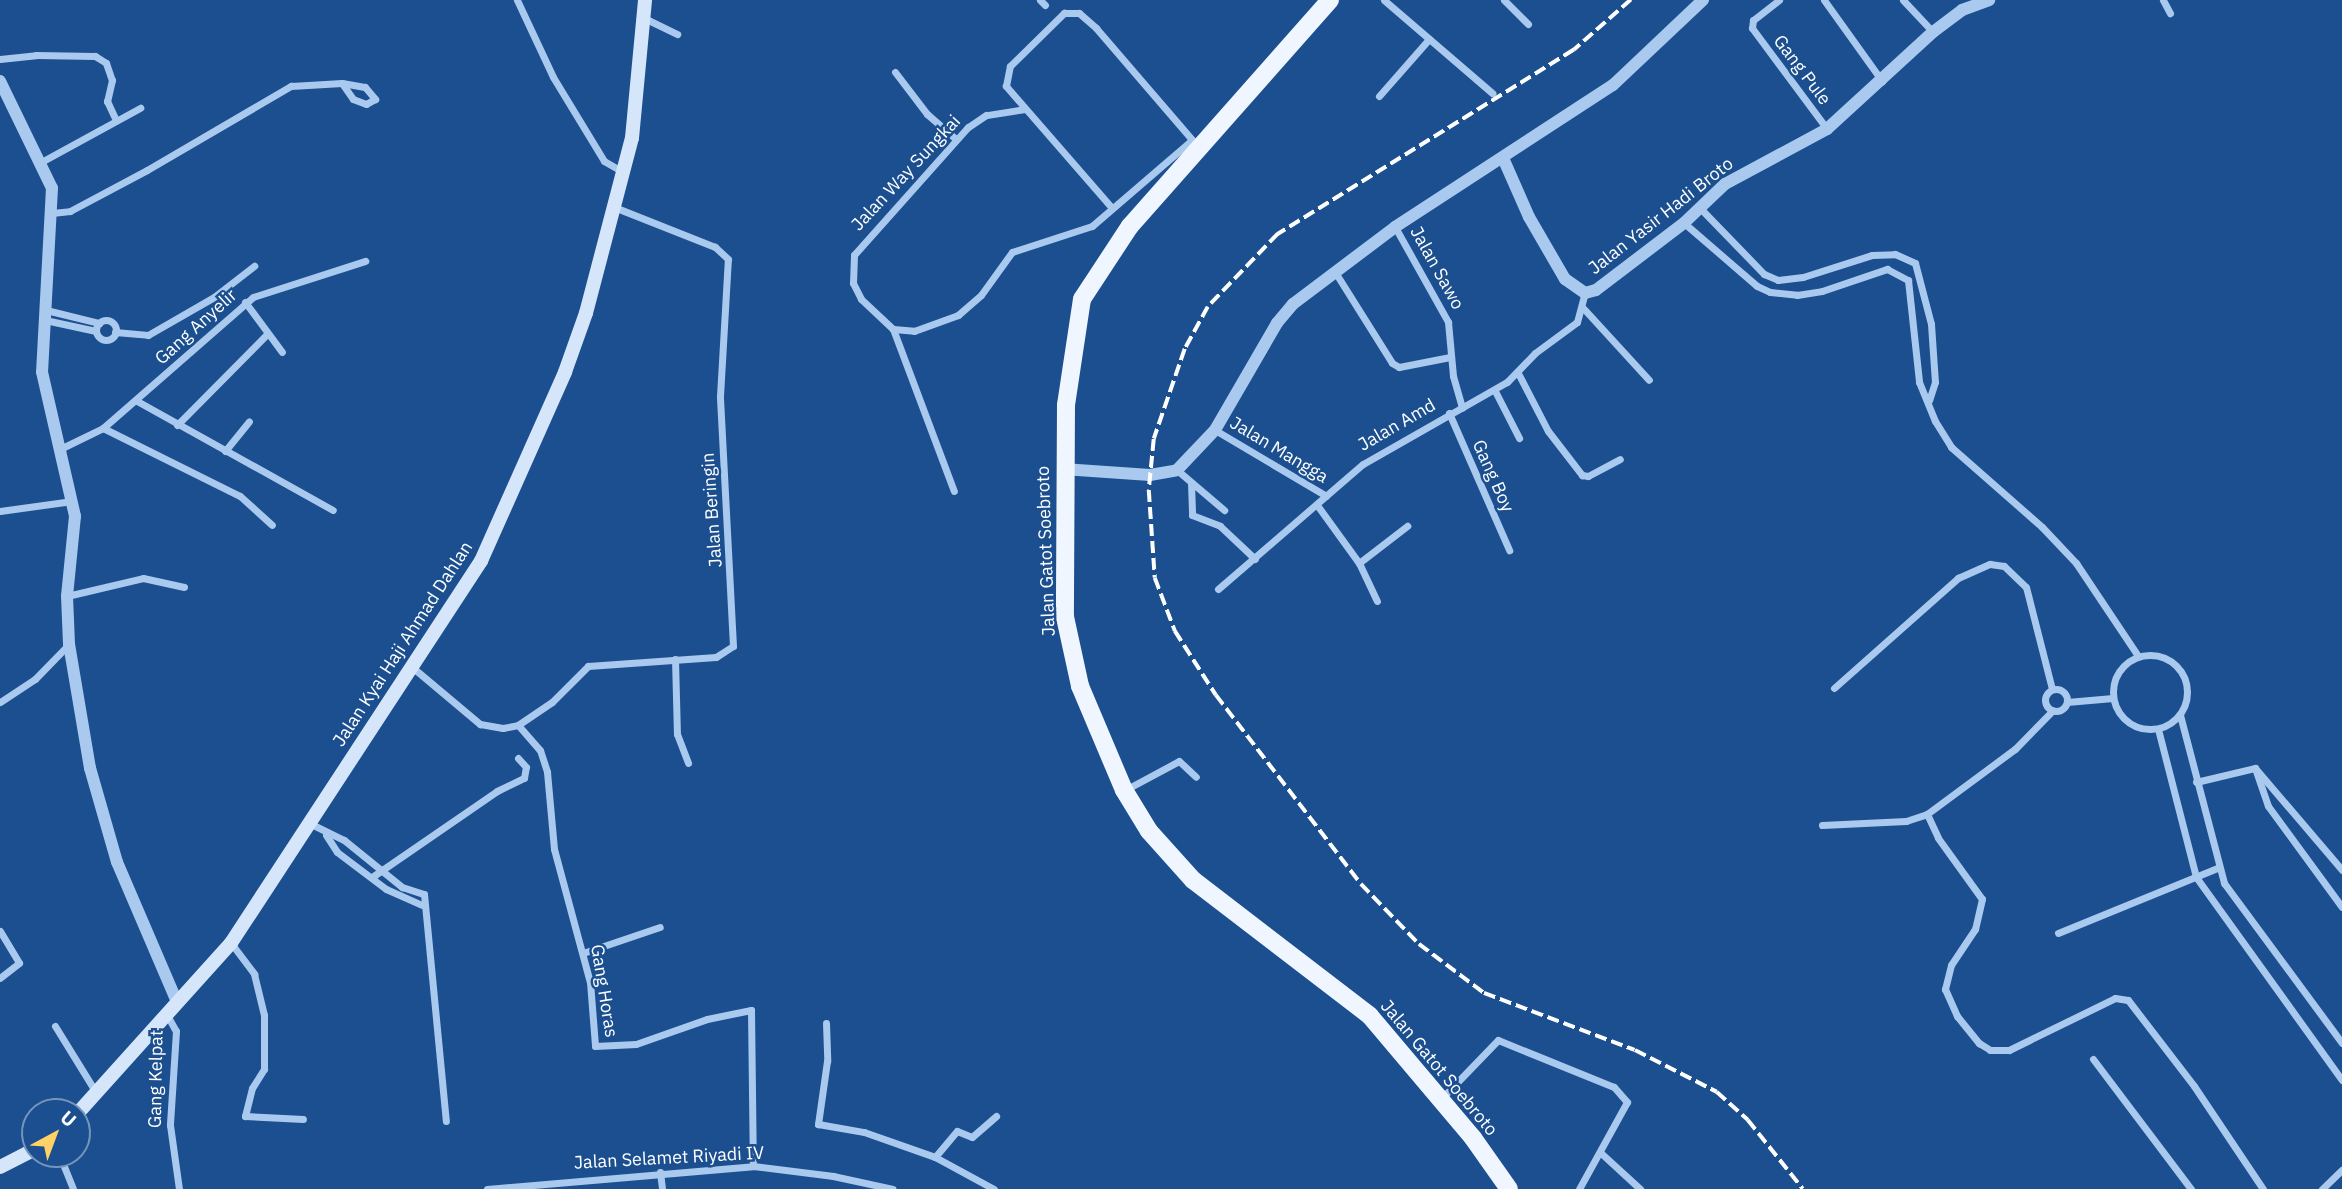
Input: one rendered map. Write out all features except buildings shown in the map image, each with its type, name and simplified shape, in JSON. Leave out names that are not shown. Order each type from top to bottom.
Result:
[{"type":"main road","name":"Jalan Kyai Haji Ahmad Dahlan","points":[[91,1101],[166,1013],[231,943],[467,586],[502,517],[575,346],[623,172],[636,113],[645,0]]},
{"type":"main road","name":"Jalan Gatot Soebroto","points":[[1331,0],[1196,144],[1130,226],[1082,299],[1072,345],[1063,469],[1065,617],[1080,686],[1125,790],[1149,831],[1193,880],[1370,1016],[1441,1099],[1509,1189]]},
{"type":"main road","points":[[0,1167],[21,1156]]},
{"type":"street","points":[[517,0],[572,109],[604,161],[623,172]]},
{"type":"street","points":[[1384,0],[1492,93]]},
{"type":"street","points":[[1504,0],[1528,24]]},
{"type":"street","points":[[1063,469],[1150,475],[1177,470],[1215,430],[1277,323],[1335,272],[1395,227],[1613,85],[1703,0]]},
{"type":"street","name":"Gang Pule","points":[[1779,0],[1753,20],[1752,28],[1827,130]]},
{"type":"street","points":[[1824,0],[1882,81]]},
{"type":"street","points":[[1903,0],[1933,32]]},
{"type":"street","name":"Jalan Yasir Hadi Broto","points":[[1503,158],[1557,267],[1585,293],[1611,283],[1740,173],[1827,130],[1933,32],[1962,10],[1989,0]]},
{"type":"street","points":[[2163,0],[2170,13]]},
{"type":"street","points":[[954,491],[893,328],[914,331],[958,315],[981,295],[1012,252],[1092,226],[1196,144],[1096,28],[1072,11],[1061,16],[1004,75],[1006,86],[1112,208]]},
{"type":"street","points":[[644,18],[677,34]]},
{"type":"street","points":[[1379,96],[1429,39]]},
{"type":"street","points":[[0,60],[36,55],[95,56],[106,63],[112,80],[107,101],[115,109],[116,121]]},
{"type":"street","points":[[895,72],[927,114],[956,139]]},
{"type":"street","points":[[0,81],[43,161],[52,188],[42,372],[73,501],[67,596],[69,644],[90,768],[109,838],[177,1002]]},
{"type":"street","points":[[52,213],[69,211],[147,170],[290,86],[342,83]]},
{"type":"street","points":[[43,161],[140,108]]},
{"type":"street","name":"Jalan Way Sungkai","points":[[893,328],[861,299],[853,283],[854,255],[956,139],[986,115],[1025,109]]},
{"type":"street","name":"Jalan Beringin","points":[[518,725],[552,702],[588,666],[726,654],[734,637],[720,396],[728,260],[715,247],[612,206]]},
{"type":"street","points":[[1700,208],[1764,274],[1778,279],[1803,277],[1872,255],[1895,254],[1915,263],[1931,324],[1935,382],[1929,400]]},
{"type":"street","points":[[1684,223],[1757,286],[1797,295],[1887,269],[1908,280],[1921,278]]},
{"type":"street","name":"Jalan Sawo","points":[[1395,227],[1448,322],[1450,357],[1462,408]]},
{"type":"street","name":"Gang Anyelir","points":[[62,448],[103,428],[137,401],[245,302],[365,261]]},
{"type":"street","points":[[45,315],[96,331],[104,340],[116,332],[143,336],[165,327],[254,266]]},
{"type":"street","points":[[1335,272],[1391,363],[1399,367],[1450,357]]},
{"type":"street","points":[[1757,286],[1764,274]]},
{"type":"street","points":[[1908,280],[1919,382],[1929,400],[1935,421],[1951,447],[2042,527],[2076,563],[2138,656]]},
{"type":"street","points":[[1585,293],[1584,309],[1649,380]]},
{"type":"street","points":[[245,302],[282,352]]},
{"type":"street","name":"Jalan Amd","points":[[1218,589],[1363,464],[1449,413],[1495,391],[1518,373],[1535,353],[1577,322],[1584,309]]},
{"type":"street","points":[[45,315],[99,323],[110,321],[116,332]]},
{"type":"street","points":[[96,331],[99,323]]},
{"type":"street","points":[[177,425],[267,334]]},
{"type":"street","points":[[1518,373],[1548,431],[1581,475],[1588,476],[1620,459]]},
{"type":"street","points":[[1495,391],[1519,438]]},
{"type":"street","points":[[137,401],[333,510]]},
{"type":"street","name":"Gang Boy","points":[[1449,413],[1508,550]]},
{"type":"street","points":[[225,451],[249,421]]},
{"type":"street","points":[[103,428],[240,496],[272,525]]},
{"type":"street","name":"Jalan Mangga","points":[[1215,430],[1326,496]]},
{"type":"street","points":[[1177,470],[1224,510]]},
{"type":"street","points":[[1191,483],[1192,515],[1220,526],[1255,559]]},
{"type":"street","points":[[0,511],[73,501]]},
{"type":"street","points":[[1317,505],[1359,563],[1377,601]]},
{"type":"street","points":[[1359,563],[1407,526]]},
{"type":"street","points":[[1834,688],[1958,578],[1990,564],[2004,566],[2026,587],[2052,689]]},
{"type":"street","points":[[67,596],[143,578],[184,587]]},
{"type":"street","points":[[0,702],[35,678],[69,644]]},
{"type":"street","points":[[2180,715],[2158,729],[2138,728],[2121,716],[2113,698],[2114,680],[2123,665],[2138,656],[2160,656],[2179,667],[2187,691],[2180,715],[2217,868],[2237,904],[2342,1043]]},
{"type":"street","points":[[675,659],[677,734],[688,763]]},
{"type":"street","points":[[412,667],[480,724],[497,729],[518,725]]},
{"type":"street","points":[[2052,689],[2063,691],[2067,702]]},
{"type":"street","points":[[2052,689],[2045,698],[2053,710]]},
{"type":"street","points":[[1822,825],[1906,821],[1927,814],[2015,750],[2053,710],[2067,702],[2113,698]]},
{"type":"street","name":"Gang Horas","points":[[518,725],[535,742],[545,764],[554,849],[583,953],[596,1048],[636,1044],[707,1019],[751,1010],[753,1166]]},
{"type":"street","points":[[2158,729],[2196,877],[2342,1080]]},
{"type":"street","points":[[372,877],[497,791],[524,778],[526,767],[518,758]]},
{"type":"street","points":[[1125,790],[1179,761],[1196,777]]},
{"type":"street","points":[[2196,782],[2255,768]]},
{"type":"street","points":[[2255,768],[2342,870]]},
{"type":"street","points":[[2255,768],[2268,806],[2342,907]]},
{"type":"street","points":[[1927,814],[1938,838],[1982,899],[1975,929],[1945,977],[1953,1009],[1979,1043],[1990,1050],[2009,1050],[2115,998],[2128,1000],[2202,1097],[2263,1189]]},
{"type":"street","points":[[309,823],[326,835],[344,840],[402,887],[424,894],[422,905],[439,1022],[446,1121]]},
{"type":"street","points":[[326,835],[337,852],[398,897],[422,905]]},
{"type":"street","points":[[2058,933],[2217,868]]},
{"type":"street","points":[[583,953],[660,927]]},
{"type":"street","points":[[0,931],[19,963],[0,978]]},
{"type":"street","points":[[231,943],[254,974],[264,1015],[264,1069],[252,1088],[245,1116],[303,1119]]},
{"type":"street","name":"Gang Kelpat","points":[[166,1013],[176,1031],[170,1125],[179,1189]]},
{"type":"street","points":[[826,1023],[827,1061],[818,1124],[864,1132],[935,1157],[994,1189]]},
{"type":"street","points":[[55,1026],[98,1094]]},
{"type":"street","points":[[1441,1099],[1498,1040],[1623,1094],[1627,1102],[1602,1154],[1579,1189]]},
{"type":"street","points":[[2093,1059],[2191,1189]]},
{"type":"street","points":[[935,1157],[957,1131],[972,1137],[996,1116]]},
{"type":"street","points":[[1602,1154],[1640,1189]]},
{"type":"street","name":"Jalan Selamet Riyadi IV","points":[[487,1189],[753,1166],[833,1176],[893,1189]]},
{"type":"street","points":[[65,1168],[73,1189]]},
{"type":"street","points":[[2322,1189],[2342,1170]]},
{"type":"street","points":[[660,1172],[662,1189]]},
{"type":"railway","points":[[1631,0],[1574,50],[1278,234],[1208,307],[1185,349],[1154,439],[1149,490],[1155,578],[1175,631],[1216,695],[1361,884],[1419,944],[1484,993],[1635,1050],[1717,1092],[1748,1120],[1803,1189]]}]
